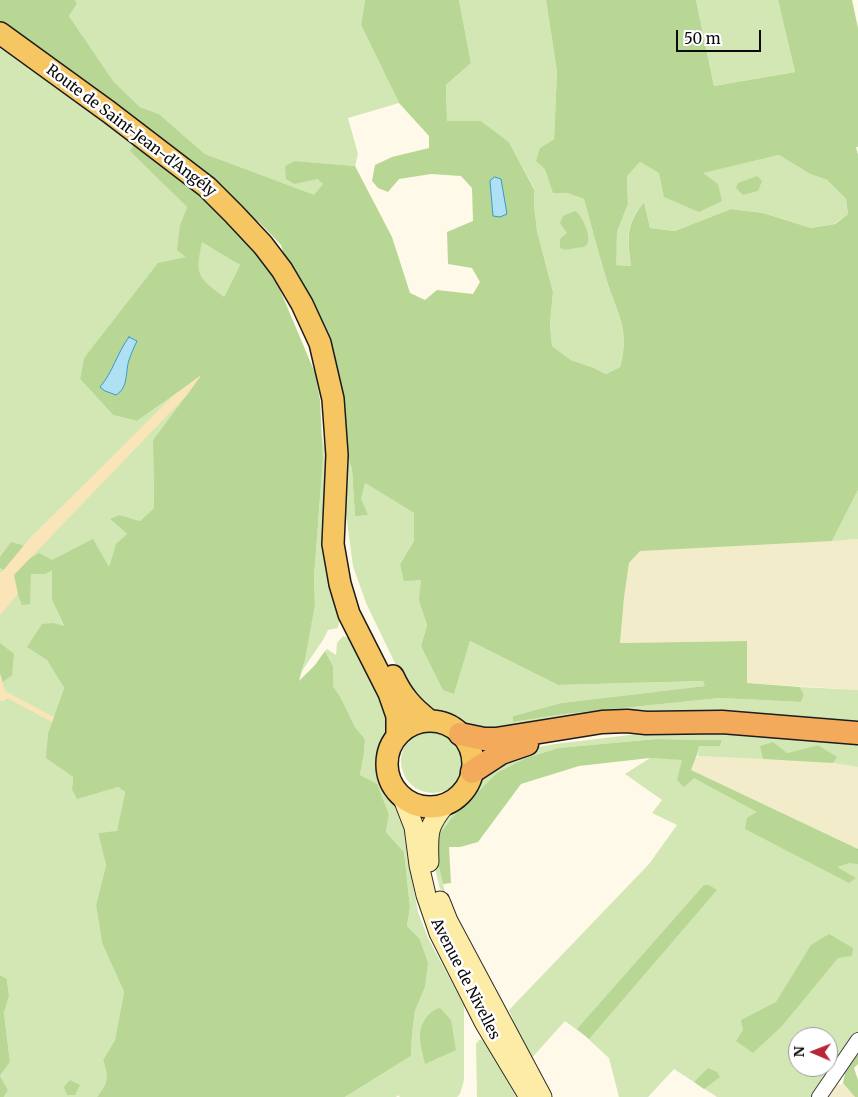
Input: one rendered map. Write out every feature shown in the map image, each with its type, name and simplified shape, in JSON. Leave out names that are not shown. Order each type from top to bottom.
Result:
[{"type":"highway","points":[[460,734],[484,739],[496,739],[602,722],[627,721],[646,723],[722,722],[858,733]]},
{"type":"highway","points":[[472,772],[501,752],[516,747],[646,723]]},
{"type":"main road","name":"Route de Saint-Jean-d'Angély","points":[[0,33],[110,112],[207,187],[234,214],[274,260],[302,304],[320,343],[332,392],[337,455],[333,544],[340,584],[349,614],[392,701],[397,716],[397,736]]},
{"type":"main road","name":"Route de Saint-Jean-d'Angély","points":[[336,487],[341,511],[346,559],[364,616],[400,692],[410,704],[430,721]]},
{"type":"main road","points":[[430,721],[444,723],[460,734],[471,750],[473,761],[472,772],[467,785],[458,796],[446,804],[435,807],[413,803],[402,796],[393,786],[388,774],[387,760],[390,748],[397,736],[406,728],[430,721]]},
{"type":"main road","name":"Avenue de Nivelles","points":[[402,796],[414,827],[419,866],[426,895],[439,933],[484,1022],[528,1097]]},
{"type":"main road","name":"Avenue de Nivelles","points":[[446,804],[431,824],[428,841],[430,866],[436,890],[448,920],[542,1097]]},
{"type":"street","points":[[819,1097],[858,1040]]},
{"type":"shaded area","points":[[858,539],[858,690],[747,683],[747,641],[620,643],[629,563],[640,550]]},
{"type":"shaded area","points":[[698,756],[821,761],[858,767],[858,849],[690,770]]},
{"type":"shaded area","points":[[843,1083],[855,1097],[826,1097],[837,1084],[841,1085]]},
{"type":"green space","points":[[0,0],[75,0],[77,4],[69,16],[114,82],[140,107],[159,114],[205,154],[314,195],[323,184],[317,179],[294,184],[286,179],[285,166],[295,161],[355,166],[392,237],[410,293],[425,300],[437,290],[473,294],[480,282],[472,268],[448,264],[447,232],[473,221],[472,188],[461,176],[431,174],[399,179],[388,192],[378,188],[372,181],[375,165],[392,157],[429,148],[429,136],[399,103],[361,25],[365,0],[459,0],[471,63],[446,85],[447,121],[481,121],[509,142],[534,189],[537,231],[553,292],[550,324],[552,346],[571,360],[606,374],[620,367],[624,342],[623,331],[584,199],[567,193],[553,193],[545,169],[536,161],[540,148],[554,139],[557,72],[546,0],[696,0],[714,86],[795,72],[778,0],[852,0],[858,28],[858,147],[856,147],[858,155],[858,490],[832,541],[640,551],[629,563],[620,643],[747,641],[747,683],[800,687],[804,695],[801,702],[720,698],[565,714],[513,722],[513,716],[561,703],[705,686],[703,681],[558,685],[470,641],[454,694],[443,690],[421,646],[427,625],[419,600],[421,580],[404,581],[400,564],[414,541],[414,513],[365,483],[361,499],[368,515],[355,516],[352,469],[281,245],[259,222],[241,213],[0,27]],"holes":[[[779,155],[810,174],[827,180],[846,199],[848,214],[835,224],[811,228],[763,213],[731,209],[675,231],[650,228],[644,202],[638,210],[629,232],[631,266],[616,265],[617,232],[628,204],[627,176],[640,162],[659,173],[664,197],[699,212],[722,201],[718,184],[703,173]]]},
{"type":"green space","points":[[75,0],[365,0],[361,25],[399,103],[348,118],[358,154],[355,166],[295,161],[323,184],[314,196],[205,154],[159,114],[140,107],[114,82],[69,16],[77,4]]},
{"type":"green space","points":[[459,0],[546,0],[557,72],[554,139],[540,148],[553,192],[567,193],[584,199],[606,278],[621,321],[624,342],[620,367],[606,374],[571,360],[552,346],[550,324],[553,292],[537,231],[534,188],[509,142],[481,121],[447,121],[446,85],[471,63]]},
{"type":"green space","points":[[696,0],[778,0],[795,72],[714,86]]},
{"type":"green space","points":[[0,43],[137,140],[167,187],[187,207],[180,225],[240,265],[224,297],[84,358],[80,379],[113,415],[137,421],[203,375],[153,440],[154,508],[140,521],[120,515],[111,520],[127,534],[116,545],[109,568],[52,600],[64,627],[47,660],[64,688],[48,733],[47,758],[73,777],[72,789],[118,787],[125,792],[117,832],[98,833],[106,865],[96,905],[102,943],[124,992],[115,1040],[103,1060],[107,1075],[105,1083],[97,1097],[4,1097],[8,1090],[0,1076],[10,1062],[4,1013],[9,996],[7,979],[0,975]]},
{"type":"green space","points":[[137,140],[190,183],[228,220],[272,271],[315,373],[320,400],[323,458],[314,577],[315,605],[299,681],[315,665],[325,651],[333,666],[333,686],[355,727],[365,739],[360,775],[377,784],[389,815],[386,832],[404,852],[410,907],[407,926],[419,938],[428,963],[425,987],[415,1011],[411,1056],[345,1097],[97,1097],[105,1084],[107,1075],[103,1060],[115,1040],[124,992],[102,943],[96,905],[106,865],[98,833],[117,831],[125,792],[118,787],[77,799],[72,789],[73,777],[46,758],[48,733],[64,688],[47,660],[27,647],[42,624],[53,623],[64,626],[52,600],[52,570],[45,574],[31,574],[30,604],[22,605],[16,590],[14,575],[0,568],[0,557],[11,542],[25,546],[22,563],[39,553],[52,560],[93,539],[109,567],[116,544],[127,534],[110,519],[120,515],[140,521],[154,508],[153,440],[201,376],[137,421],[113,415],[80,379],[84,358],[158,263],[186,257],[177,250],[180,225],[187,207],[130,151]],"holes":[[[202,242],[240,265],[224,297],[208,285],[200,274],[199,262]]]},
{"type":"green space","points":[[779,155],[810,174],[827,180],[846,199],[848,214],[834,224],[811,228],[763,213],[731,209],[675,231],[650,228],[644,202],[630,225],[628,240],[631,266],[615,265],[617,232],[628,204],[627,175],[640,162],[659,173],[702,173]]},
{"type":"green space","points":[[757,176],[762,181],[758,191],[743,195],[736,188],[738,183]]},
{"type":"green space","points":[[575,211],[586,226],[588,241],[584,247],[568,250],[562,249],[560,248],[560,239],[567,233],[560,223],[563,216]]},
{"type":"green space","points":[[322,435],[326,454],[326,547],[341,613],[338,628],[328,630],[302,671],[315,605],[314,577],[323,458]]},
{"type":"green space","points":[[348,457],[352,469],[355,516],[365,483],[414,513],[414,541],[400,564],[421,580],[420,600],[427,625],[421,646],[454,693],[470,641],[558,685],[703,681],[706,686],[561,703],[513,716],[513,722],[565,714],[720,698],[801,702],[804,695],[800,687],[858,690],[858,725],[487,733],[451,717],[432,712],[407,688],[366,603],[353,566],[345,506],[346,465]]},
{"type":"green space","points":[[858,490],[858,539],[832,541]]},
{"type":"green space","points":[[343,636],[348,638],[387,711],[390,725],[380,763],[383,780],[400,807],[409,840],[410,869],[418,912],[428,938],[464,1005],[464,1080],[460,1094],[457,1097],[400,1097],[398,1095],[396,1097],[345,1097],[411,1056],[415,1011],[425,987],[419,938],[407,926],[410,907],[404,852],[386,832],[389,815],[360,775],[365,739],[355,727],[333,686],[333,666],[325,651],[327,649],[336,655],[337,643]]},
{"type":"green space","points":[[0,643],[14,654],[12,675],[0,684]]},
{"type":"green space","points":[[427,729],[439,729],[456,738],[463,749],[465,761],[463,773],[456,784],[439,793],[427,793],[415,788],[406,779],[401,767],[401,755],[406,743],[415,734]]},
{"type":"green space","points":[[646,733],[775,734],[858,743],[858,767],[833,763],[836,757],[818,745],[787,753],[761,746],[763,759],[698,756],[699,745],[720,746],[722,740],[656,739],[558,748],[526,758],[498,772],[436,855],[445,892],[440,889],[432,856],[432,839],[450,810],[463,803],[482,774],[523,750],[555,744]]},
{"type":"green space","points":[[656,739],[722,740],[720,746],[699,746],[691,770],[858,849],[858,864],[849,863],[837,867],[856,878],[849,883],[745,829],[747,818],[757,812],[694,778],[684,787],[677,780],[682,760],[650,758],[579,766],[521,784],[478,842],[460,847],[449,847],[451,883],[443,884],[436,855],[440,834],[451,819],[498,772],[526,758],[558,748]]},
{"type":"green space","points":[[773,742],[787,753],[818,745],[837,757],[833,763],[763,759],[760,746]]},
{"type":"green space","points":[[650,758],[694,760],[691,771],[858,849],[858,1040],[838,1069],[838,1027],[788,1027],[788,1077],[833,1077],[819,1097],[717,1097],[674,1069],[648,1097],[619,1097],[609,1058],[584,1035],[565,1021],[529,1061],[512,1033],[513,1019],[509,1010],[649,864],[677,825],[652,813],[662,800],[625,774]]},
{"type":"green space","points":[[704,885],[709,885],[717,890],[589,1039],[577,1029]]},
{"type":"green space","points":[[829,934],[853,948],[852,956],[838,958],[782,1026],[753,1053],[736,1041],[743,1030],[741,1020],[776,1002],[811,945]]},
{"type":"green space","points":[[0,975],[7,979],[9,996],[4,1013],[10,1062],[0,1076]]},
{"type":"green space","points":[[440,1008],[451,1020],[456,1050],[425,1064],[420,1031],[426,1018],[436,1009]]},
{"type":"green space","points":[[484,1039],[516,1097],[477,1097],[476,1044],[479,1040]]},
{"type":"green space","points":[[858,1046],[858,1064],[854,1068],[858,1080],[858,1097],[855,1097],[843,1083],[846,1068]]},
{"type":"green space","points":[[708,1068],[717,1072],[720,1077],[704,1089],[694,1082]]},
{"type":"green space","points":[[0,1076],[8,1090],[4,1097],[0,1097]]},
{"type":"green space","points":[[70,1080],[80,1085],[75,1095],[67,1095],[64,1087]]},
{"type":"sand","points":[[201,375],[187,395],[14,575],[18,594],[0,615],[0,572],[2,572],[29,539],[173,396]]},
{"type":"sand","points":[[0,673],[5,691],[54,717],[52,722],[7,698],[4,701],[0,701]]},
{"type":"water","points":[[495,177],[501,179],[507,214],[500,217],[493,216],[490,181]]},
{"type":"water","points":[[129,337],[137,341],[129,360],[125,384],[116,395],[100,387]]}]
